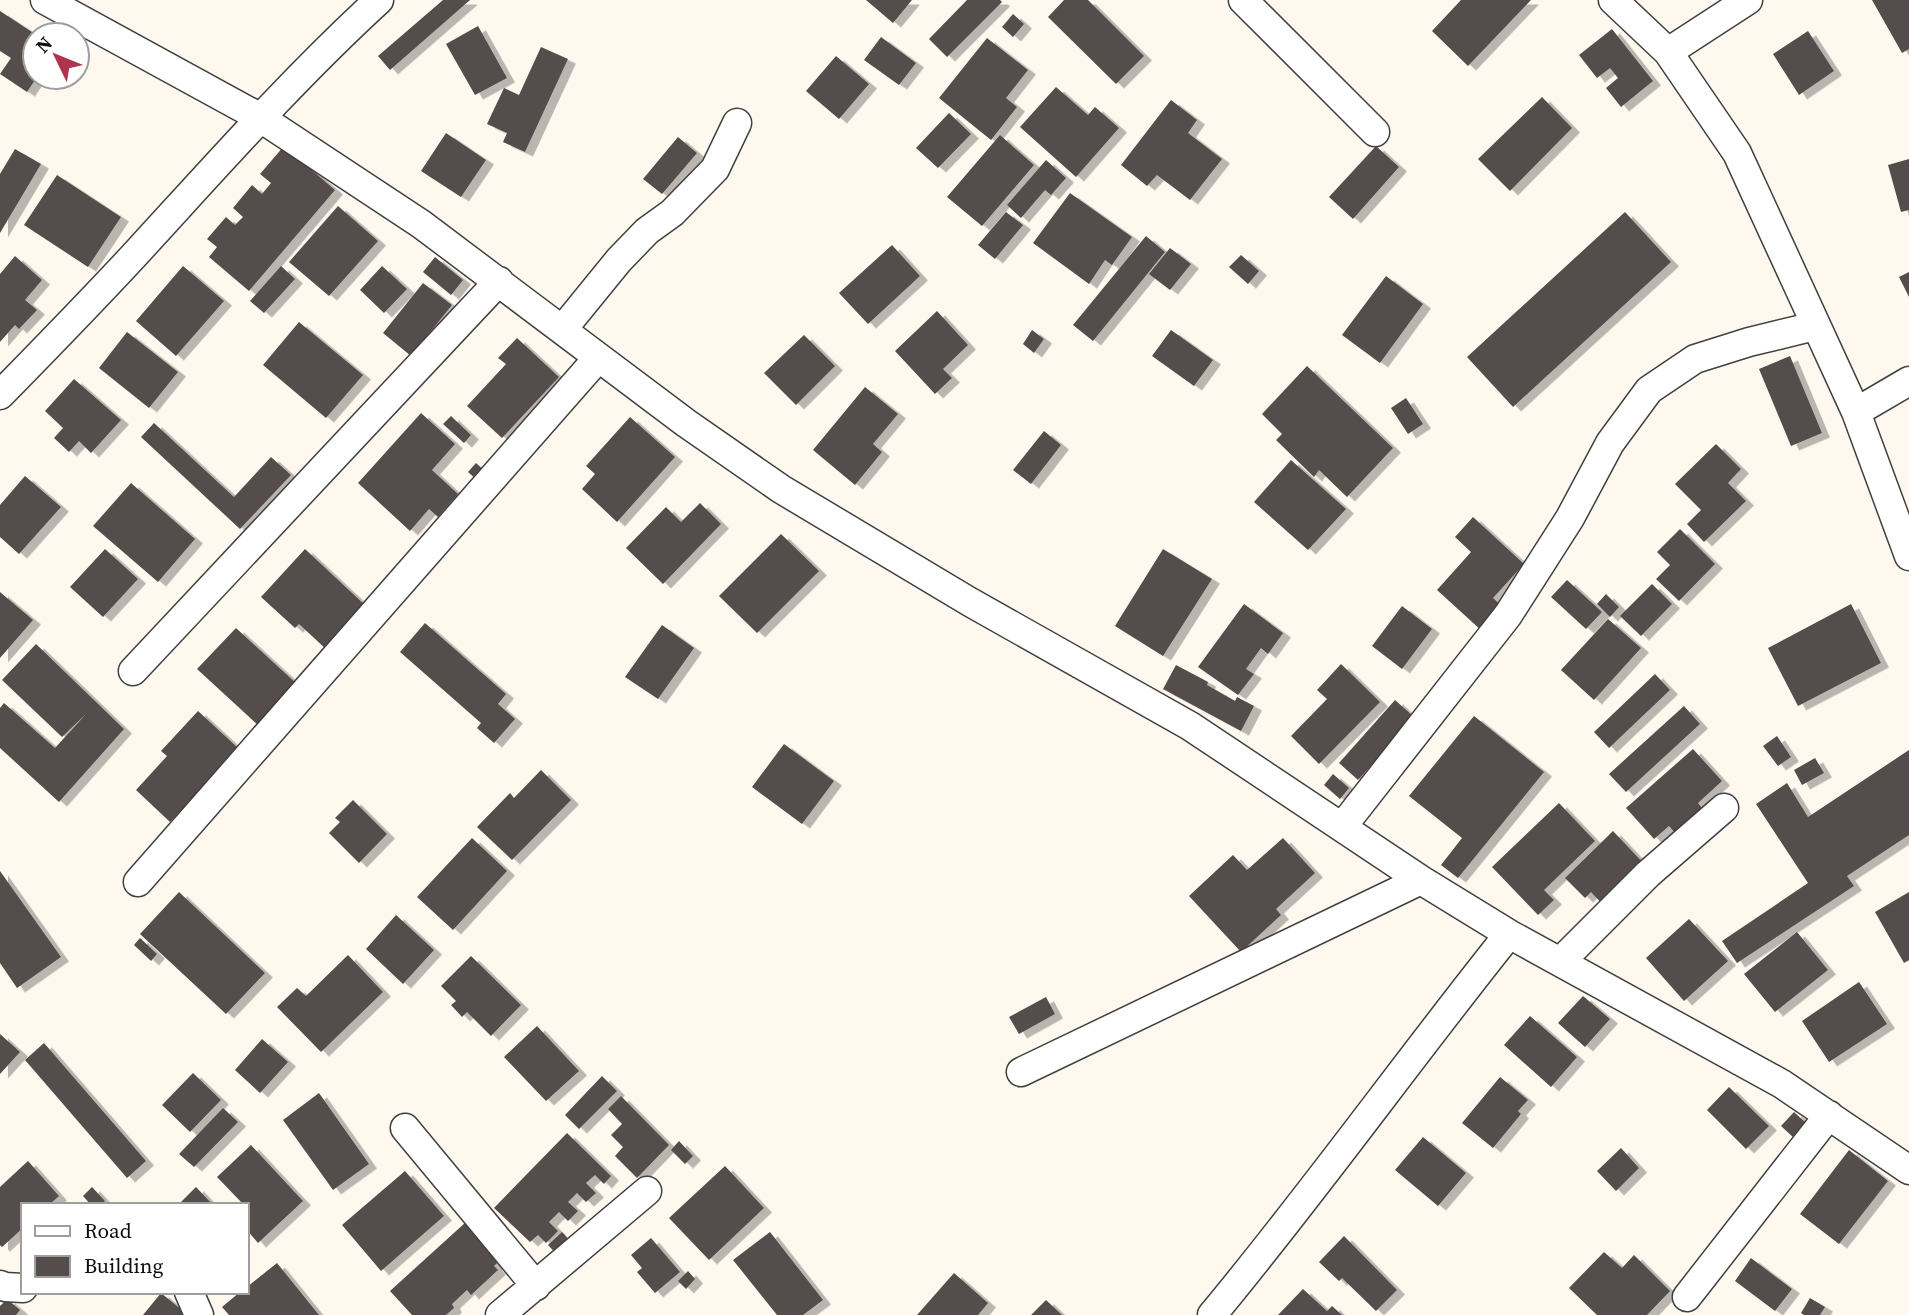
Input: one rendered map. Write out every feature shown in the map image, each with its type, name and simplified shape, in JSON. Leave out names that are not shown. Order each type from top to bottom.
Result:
[{"type":"street","points":[[45,0],[259,117],[421,224],[686,423],[781,489],[970,602],[1190,726],[1421,880],[1509,934],[1782,1084],[1909,1170]]},
{"type":"street","points":[[0,395],[137,252],[259,117],[379,0]]},
{"type":"street","points":[[1242,0],[1375,132]]},
{"type":"street","points":[[1613,0],[1668,52],[1737,153],[1856,412],[1909,556]]},
{"type":"street","points":[[1668,52],[1748,0]]},
{"type":"street","points":[[562,330],[619,260],[647,232],[672,213],[715,169],[737,124]]},
{"type":"street","points":[[133,671],[499,281]]},
{"type":"street","points":[[1342,827],[1508,615],[1570,518],[1610,443],[1649,390],[1695,359],[1815,326]]},
{"type":"street","points":[[138,882],[598,358]]},
{"type":"street","points":[[1856,412],[1909,381]]},
{"type":"street","points":[[1560,962],[1648,874],[1724,807]]},
{"type":"street","points":[[1021,1072],[1421,880]]},
{"type":"street","points":[[1212,1315],[1274,1240],[1445,1013],[1509,934]]},
{"type":"street","points":[[1687,1297],[1829,1115]]},
{"type":"street","points":[[405,1128],[536,1286]]},
{"type":"street","points":[[500,1315],[647,1191]]},
{"type":"street","points":[[0,1284],[21,1288]]},
{"type":"street","points":[[190,1294],[199,1315]]},
{"type":"building","points":[[443,0],[470,0],[390,70],[378,56]]},
{"type":"building","points":[[866,0],[912,0],[893,23]]},
{"type":"building","points":[[967,0],[1002,2],[947,57],[929,39]]},
{"type":"building","points":[[1064,0],[1088,0],[1144,56],[1116,84],[1048,17]]},
{"type":"building","points":[[1461,0],[1531,0],[1468,66],[1432,31]]},
{"type":"building","points":[[1872,0],[1909,0],[1909,49],[1902,53]]},
{"type":"building","points":[[0,11],[21,25],[21,88],[0,74],[11,58],[0,51]]},
{"type":"building","points":[[1013,14],[1024,24],[1013,37],[1002,27]]},
{"type":"building","points":[[478,26],[507,78],[475,95],[446,44]]},
{"type":"building","points":[[1612,29],[1653,81],[1621,107],[1606,88],[1618,78],[1610,68],[1597,78],[1579,55]]},
{"type":"building","points":[[1808,31],[1834,71],[1799,95],[1773,54]]},
{"type":"building","points":[[881,37],[916,63],[899,85],[864,60]]},
{"type":"building","points":[[987,38],[1028,70],[1006,98],[1017,107],[991,140],[939,98]]},
{"type":"building","points":[[541,47],[568,59],[525,152],[503,142],[507,133],[487,124],[504,88],[519,95]]},
{"type":"building","points":[[836,56],[869,84],[839,119],[806,91]]},
{"type":"building","points":[[1056,87],[1088,115],[1095,107],[1119,128],[1076,177],[1020,127]]},
{"type":"building","points":[[1542,97],[1572,128],[1510,191],[1478,159]]},
{"type":"building","points":[[1171,100],[1197,120],[1188,133],[1222,159],[1190,200],[1157,175],[1147,186],[1121,165]]},
{"type":"building","points":[[949,113],[971,134],[938,168],[916,148]]},
{"type":"building","points":[[446,133],[486,160],[461,197],[421,171]]},
{"type":"building","points":[[1000,135],[1034,165],[982,226],[947,197]]},
{"type":"building","points":[[678,137],[697,153],[662,194],[643,179]]},
{"type":"building","points":[[284,146],[335,190],[249,291],[209,257],[217,247],[207,239],[226,217],[235,225],[243,217],[233,208],[252,185],[262,194],[271,183],[260,174]]},
{"type":"building","points":[[1376,146],[1399,167],[1353,219],[1329,197]]},
{"type":"building","points":[[15,149],[41,164],[0,233],[0,174]]},
{"type":"building","points":[[1909,159],[1909,210],[1901,212],[1888,165]]},
{"type":"building","points":[[1046,160],[1066,178],[1051,195],[1045,190],[1021,218],[1007,205]]},
{"type":"building","points":[[57,175],[121,217],[88,267],[24,225]]},
{"type":"building","points":[[1070,193],[1132,237],[1112,265],[1105,260],[1089,284],[1033,243]]},
{"type":"building","points":[[338,206],[378,241],[329,296],[289,262]]},
{"type":"building","points":[[1006,212],[1023,225],[995,259],[978,245]]},
{"type":"building","points":[[1625,212],[1671,262],[1513,407],[1467,357]]},
{"type":"building","points":[[1146,236],[1165,252],[1093,341],[1073,325]]},
{"type":"building","points":[[892,245],[920,276],[868,324],[839,293]]},
{"type":"building","points":[[1170,248],[1191,264],[1170,290],[1149,274]]},
{"type":"building","points":[[1241,255],[1259,271],[1248,284],[1229,267]]},
{"type":"building","points":[[15,256],[42,280],[25,300],[37,310],[19,329],[15,325],[0,342],[0,274]]},
{"type":"building","points":[[435,257],[463,280],[451,295],[423,272]]},
{"type":"building","points":[[183,266],[224,301],[176,356],[136,321]]},
{"type":"building","points":[[281,266],[295,279],[264,313],[250,301]]},
{"type":"building","points":[[382,266],[407,289],[384,313],[360,290]]},
{"type":"building","points":[[1909,272],[1909,297],[1899,277]]},
{"type":"building","points":[[1386,276],[1423,304],[1380,363],[1342,335]]},
{"type":"building","points":[[423,283],[452,305],[411,356],[383,333]]},
{"type":"building","points":[[937,311],[968,345],[943,369],[952,378],[935,394],[895,351]]},
{"type":"building","points":[[299,322],[363,375],[326,418],[263,365]]},
{"type":"building","points":[[1032,330],[1044,339],[1034,353],[1023,344]]},
{"type":"building","points":[[1171,330],[1213,360],[1194,386],[1152,356]]},
{"type":"building","points":[[127,332],[178,372],[149,408],[99,368]]},
{"type":"building","points":[[804,335],[835,366],[796,405],[764,373]]},
{"type":"building","points":[[517,338],[559,377],[502,438],[467,406],[506,364],[498,358]]},
{"type":"building","points":[[1790,356],[1822,433],[1791,446],[1759,369]]},
{"type":"building","points":[[1307,366],[1393,448],[1347,497],[1319,470],[1314,477],[1276,440],[1282,434],[1262,414]]},
{"type":"building","points":[[74,379],[121,420],[91,453],[79,441],[69,452],[54,438],[63,428],[45,411]]},
{"type":"building","points":[[865,387],[898,414],[873,444],[882,452],[855,485],[813,450]]},
{"type":"building","points":[[1406,398],[1423,424],[1408,434],[1391,408]]},
{"type":"building","points":[[421,413],[455,444],[432,470],[458,494],[438,517],[429,509],[410,531],[358,483]]},
{"type":"building","points":[[451,416],[471,435],[464,443],[443,424]]},
{"type":"building","points":[[630,417],[675,457],[617,522],[582,489],[595,474],[586,466]]},
{"type":"building","points":[[154,423],[234,497],[271,457],[291,475],[240,529],[141,437]]},
{"type":"building","points":[[1044,431],[1061,445],[1031,484],[1013,470]]},
{"type":"building","points":[[1716,444],[1741,469],[1728,483],[1746,501],[1704,542],[1687,524],[1701,510],[1675,484]]},
{"type":"building","points":[[1291,460],[1346,509],[1308,550],[1254,502]]},
{"type":"building","points":[[476,463],[485,471],[477,480],[468,472]]},
{"type":"building","points":[[25,476],[61,507],[19,554],[0,537],[0,505]]},
{"type":"building","points":[[131,483],[195,539],[158,582],[93,526]]},
{"type":"building","points":[[700,503],[721,524],[663,584],[626,548],[666,507],[681,522]]},
{"type":"building","points":[[1473,517],[1524,564],[1493,598],[1504,608],[1482,631],[1437,590],[1471,552],[1455,537]]},
{"type":"building","points":[[1680,529],[1715,564],[1679,601],[1656,579],[1670,565],[1657,552]]},
{"type":"building","points":[[781,534],[819,571],[757,633],[719,596]]},
{"type":"building","points":[[105,549],[138,579],[103,617],[70,587]]},
{"type":"building","points":[[305,549],[367,607],[327,650],[299,624],[295,628],[261,597]]},
{"type":"building","points":[[1163,549],[1212,579],[1163,656],[1115,626]]},
{"type":"building","points":[[1567,580],[1602,612],[1586,629],[1551,597]]},
{"type":"building","points":[[1652,584],[1672,604],[1641,636],[1620,616]]},
{"type":"building","points":[[0,592],[33,620],[0,658]]},
{"type":"building","points":[[1606,594],[1619,607],[1610,617],[1597,604]]},
{"type":"building","points":[[1244,604],[1283,633],[1268,654],[1261,648],[1246,669],[1254,674],[1238,695],[1198,667]]},
{"type":"building","points":[[1851,604],[1881,663],[1798,706],[1768,648]]},
{"type":"building","points":[[1402,606],[1432,629],[1402,669],[1372,646]]},
{"type":"building","points":[[1608,619],[1641,648],[1594,700],[1561,670]]},
{"type":"building","points":[[425,623],[506,694],[498,704],[515,719],[494,743],[477,728],[481,723],[400,652]]},
{"type":"building","points":[[662,625],[694,648],[658,699],[625,677]]},
{"type":"building","points":[[236,628],[298,685],[259,726],[197,669]]},
{"type":"building","points":[[36,644],[124,729],[59,802],[0,748],[0,708],[4,703],[55,748],[86,714],[62,737],[2,680]]},
{"type":"building","points":[[1341,664],[1380,702],[1319,764],[1291,736],[1327,699],[1317,690]]},
{"type":"building","points":[[1176,665],[1208,682],[1207,685],[1235,701],[1237,697],[1254,706],[1241,731],[1163,689]]},
{"type":"building","points":[[1655,674],[1670,690],[1609,748],[1594,732]]},
{"type":"building","points":[[1395,700],[1414,717],[1358,780],[1339,763]]},
{"type":"building","points":[[1684,706],[1700,724],[1626,792],[1609,774]]},
{"type":"building","points":[[198,711],[238,748],[170,822],[136,790],[167,756],[161,751]]},
{"type":"building","points":[[1474,716],[1544,772],[1458,878],[1441,865],[1462,838],[1409,796]]},
{"type":"building","points":[[1777,736],[1791,757],[1778,766],[1763,746]]},
{"type":"building","points":[[784,744],[834,781],[802,824],[752,787]]},
{"type":"building","points":[[1693,749],[1722,781],[1698,803],[1710,818],[1683,842],[1669,826],[1654,839],[1626,808]]},
{"type":"building","points":[[1909,750],[1909,835],[1847,876],[1854,886],[1737,963],[1722,941],[1808,883],[1756,804],[1787,783],[1808,817]]},
{"type":"building","points":[[1815,758],[1824,773],[1802,785],[1794,770]]},
{"type":"building","points":[[541,770],[571,800],[512,860],[477,827],[510,793],[514,798]]},
{"type":"building","points":[[1333,774],[1349,788],[1340,799],[1324,785]]},
{"type":"building","points":[[353,800],[387,834],[359,863],[329,833],[340,822],[335,818]]},
{"type":"building","points":[[1559,803],[1595,841],[1544,890],[1554,900],[1538,915],[1492,867]]},
{"type":"building","points":[[1613,831],[1648,868],[1606,908],[1591,892],[1585,898],[1565,878]]},
{"type":"building","points":[[472,838],[507,871],[453,930],[417,897]]},
{"type":"building","points":[[1283,838],[1315,873],[1276,909],[1281,915],[1241,952],[1189,896],[1233,855],[1247,870]]},
{"type":"building","points":[[0,871],[61,957],[17,988],[0,963]]},
{"type":"building","points":[[179,892],[265,973],[226,1014],[140,934]]},
{"type":"building","points":[[1909,892],[1909,960],[1904,963],[1875,912]]},
{"type":"building","points":[[396,915],[434,950],[403,984],[366,949]]},
{"type":"building","points":[[1689,919],[1728,961],[1684,1001],[1646,958]]},
{"type":"building","points":[[1797,932],[1828,970],[1775,1012],[1744,974]]},
{"type":"building","points":[[140,938],[157,954],[151,961],[134,945]]},
{"type":"building","points":[[348,955],[383,992],[321,1052],[277,1007],[297,988],[306,996]]},
{"type":"building","points":[[471,956],[521,1005],[491,1036],[467,1012],[462,1017],[451,1005],[456,1001],[441,986]]},
{"type":"building","points":[[1859,982],[1887,1024],[1829,1062],[1802,1021]]},
{"type":"building","points":[[1583,996],[1610,1019],[1585,1047],[1558,1023]]},
{"type":"building","points":[[1046,997],[1055,1014],[1019,1034],[1009,1017]]},
{"type":"building","points":[[1530,1016],[1577,1057],[1551,1087],[1504,1045]]},
{"type":"building","points":[[537,1026],[579,1071],[546,1101],[504,1057]]},
{"type":"building","points":[[0,1034],[20,1052],[0,1074]]},
{"type":"building","points":[[262,1039],[288,1062],[260,1093],[235,1070]]},
{"type":"building","points":[[44,1043],[146,1161],[127,1178],[25,1060]]},
{"type":"building","points":[[193,1073],[221,1100],[190,1132],[162,1105]]},
{"type":"building","points":[[602,1076],[617,1091],[579,1129],[565,1115]]},
{"type":"building","points":[[1500,1077],[1528,1100],[1518,1111],[1521,1114],[1493,1148],[1462,1123]]},
{"type":"building","points":[[1729,1087],[1769,1126],[1746,1149],[1707,1110]]},
{"type":"building","points":[[319,1093],[369,1164],[333,1190],[283,1120]]},
{"type":"building","points":[[621,1096],[669,1145],[637,1178],[615,1156],[623,1147],[611,1135],[622,1124],[608,1109]]},
{"type":"building","points":[[223,1108],[238,1122],[194,1167],[179,1154]]},
{"type":"building","points":[[1794,1112],[1807,1124],[1794,1138],[1781,1126]]},
{"type":"building","points":[[567,1133],[611,1176],[604,1184],[595,1175],[586,1183],[596,1193],[586,1202],[577,1193],[568,1202],[578,1211],[568,1221],[559,1212],[549,1222],[558,1231],[546,1243],[538,1235],[530,1242],[494,1208]]},
{"type":"building","points":[[1423,1137],[1466,1173],[1438,1206],[1395,1170]]},
{"type":"building","points":[[679,1141],[693,1156],[685,1164],[671,1150]]},
{"type":"building","points":[[251,1145],[303,1201],[258,1243],[248,1231],[248,1203],[242,1203],[217,1177]]},
{"type":"building","points":[[1621,1148],[1639,1168],[1616,1191],[1597,1171]]},
{"type":"building","points":[[1849,1150],[1888,1181],[1839,1244],[1800,1214]]},
{"type":"building","points":[[28,1161],[59,1196],[51,1203],[21,1203],[21,1230],[2,1247],[0,1245],[0,1187]]},
{"type":"building","points":[[725,1166],[764,1208],[709,1260],[669,1218]]},
{"type":"building","points":[[405,1171],[444,1216],[381,1271],[342,1225]]},
{"type":"building","points":[[92,1187],[105,1201],[89,1203],[83,1196]]},
{"type":"building","points":[[196,1187],[211,1203],[180,1203]]},
{"type":"building","points":[[466,1222],[500,1260],[494,1266],[498,1270],[471,1295],[467,1290],[452,1304],[454,1308],[446,1315],[412,1315],[390,1291]]},
{"type":"building","points":[[562,1232],[576,1247],[562,1260],[548,1245]]},
{"type":"building","points":[[770,1232],[823,1300],[803,1315],[777,1315],[733,1260]]},
{"type":"building","points":[[1344,1236],[1397,1290],[1376,1311],[1342,1278],[1339,1281],[1319,1262]]},
{"type":"building","points":[[651,1238],[680,1272],[655,1293],[637,1272],[642,1268],[631,1255]]},
{"type":"building","points":[[1604,1252],[1622,1268],[1634,1255],[1670,1291],[1647,1315],[1597,1315],[1569,1288]]},
{"type":"building","points":[[1751,1258],[1792,1289],[1775,1311],[1735,1281]]},
{"type":"building","points":[[277,1263],[319,1315],[229,1315],[222,1307],[238,1294],[248,1294],[248,1286]]},
{"type":"building","points":[[688,1271],[695,1279],[686,1289],[678,1281]]},
{"type":"building","points":[[954,1273],[988,1303],[978,1315],[917,1315]]},
{"type":"building","points":[[1303,1289],[1327,1311],[1332,1306],[1342,1315],[1278,1315]]},
{"type":"building","points":[[162,1294],[188,1315],[143,1315]]},
{"type":"building","points":[[1810,1298],[1825,1307],[1820,1315],[1801,1313]]},
{"type":"building","points":[[7,1299],[20,1310],[16,1315],[0,1315],[0,1306]]},
{"type":"building","points":[[1046,1300],[1062,1315],[1031,1315]]}]
